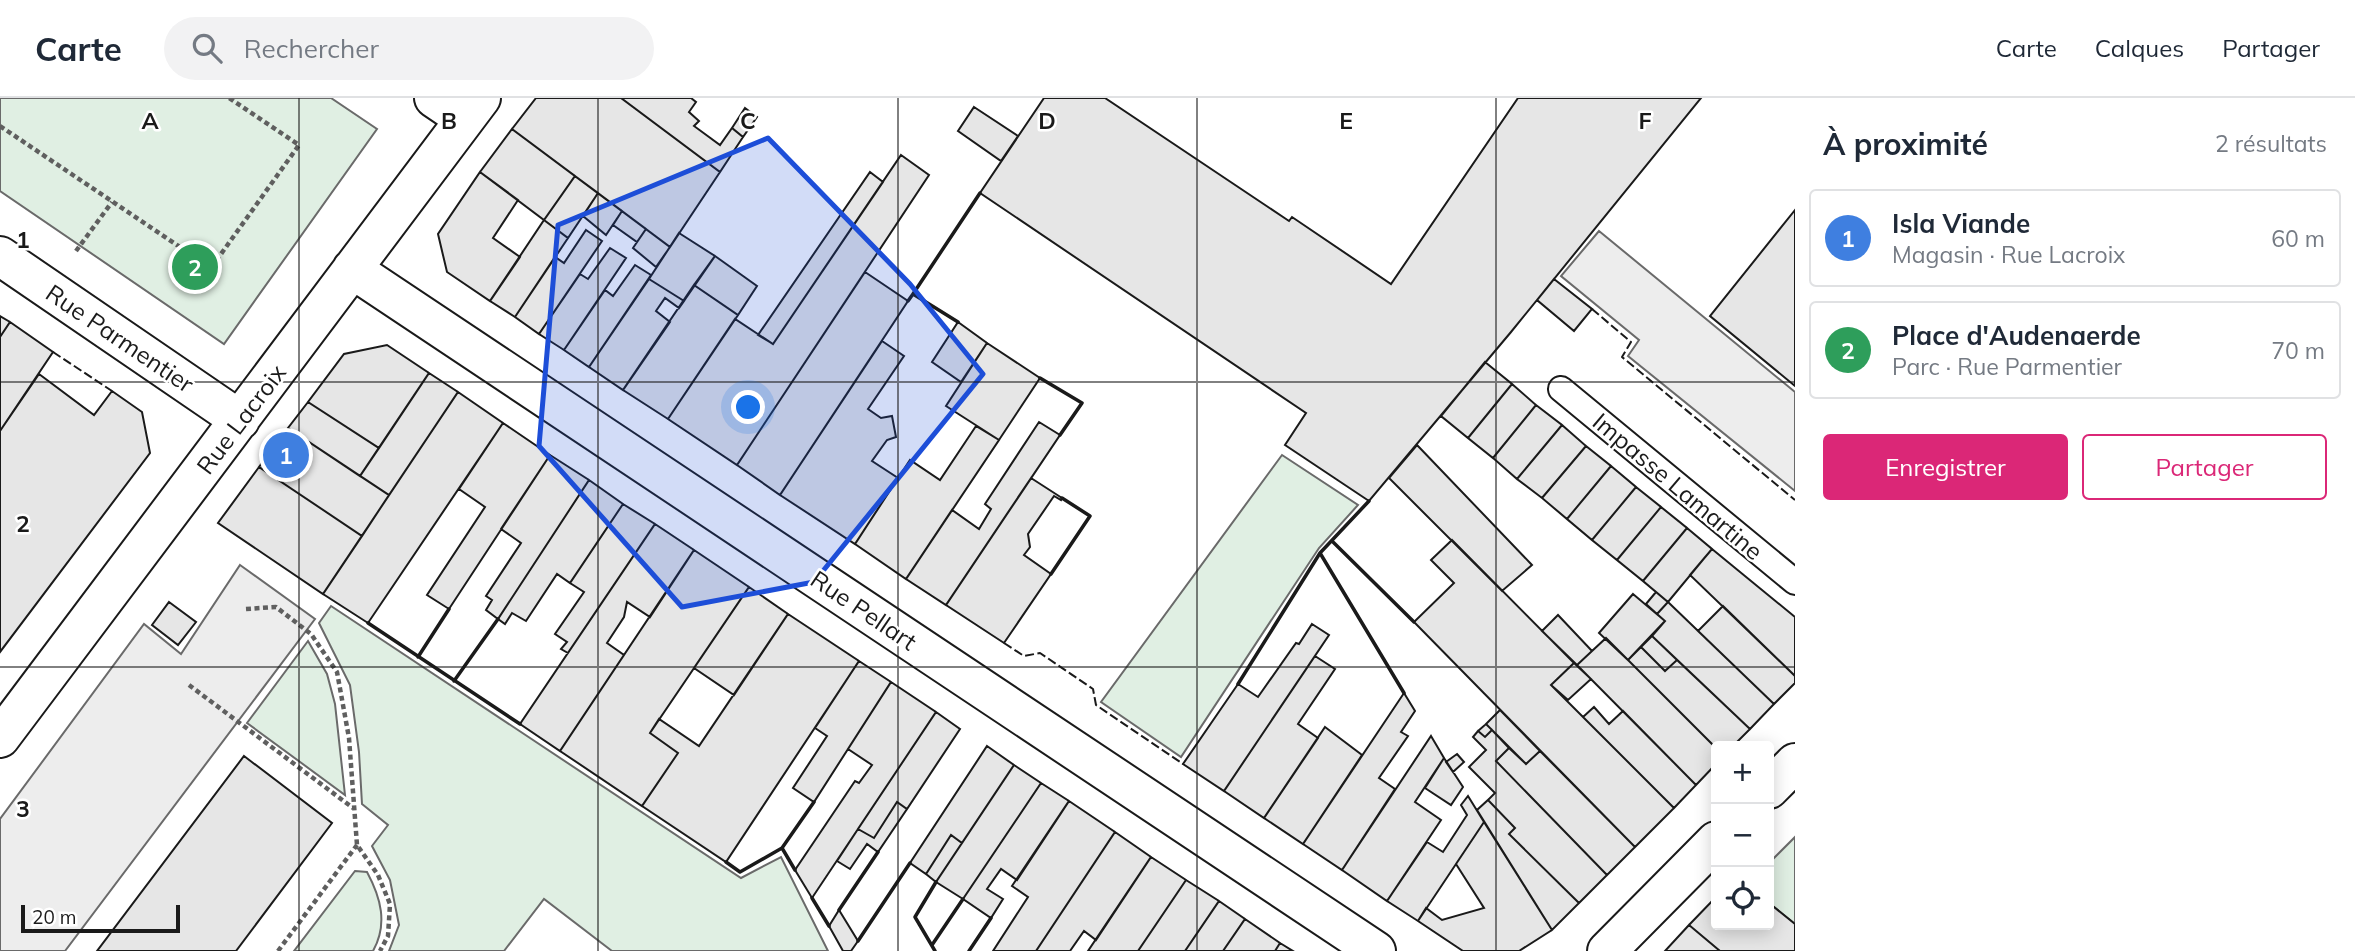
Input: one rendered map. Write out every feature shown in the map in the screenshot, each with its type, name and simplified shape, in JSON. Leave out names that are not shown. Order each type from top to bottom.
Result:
[{"type":"street","points":[[434,98],[473,109]]},
{"type":"street","name":"Rue Lacroix","points":[[0,738],[473,109]]},
{"type":"street","name":"Rue Parmentier","points":[[0,256],[240,420]]},
{"type":"street","name":"Rue Pellart","points":[[352,269],[1376,951]]},
{"type":"street","points":[[1774,784],[1795,763]]},
{"type":"street","points":[[1607,951],[1711,846]]},
{"type":"lane","name":"Impasse Lamartine","points":[[1561,389],[1795,582]]},
{"type":"path","points":[[0,126],[211,268],[299,145],[229,98]]},
{"type":"path","points":[[76,252],[112,202]]},
{"type":"path","points":[[246,610],[276,607],[311,634],[337,672],[349,738],[357,845],[379,875],[390,904],[388,936],[380,951]]},
{"type":"path","points":[[189,685],[354,808]]},
{"type":"path","points":[[278,951],[357,845]]},
{"type":"highlighted area","points":[[768,138],[910,284],[983,374],[814,582],[682,607],[539,446],[558,225]]},
{"type":"green space","points":[[0,98],[331,98],[377,129],[224,344],[0,191]]},
{"type":"green space","points":[[1282,455],[1358,505],[1319,548],[1181,757],[1101,702]]},
{"type":"green space","points":[[331,606],[741,878],[781,857],[828,951],[612,951],[544,899],[504,951],[389,951],[399,925],[390,880],[372,846],[388,825],[362,804],[359,752],[350,685],[319,623]]},
{"type":"green space","points":[[308,641],[327,674],[335,704],[345,795],[247,723]]},
{"type":"green space","points":[[1795,837],[1795,924],[1774,907],[1774,858]]},
{"type":"green space","points":[[355,871],[367,872],[379,901],[380,931],[373,951],[294,951]]},
{"type":"shaded area","points":[[1599,231],[1795,392],[1795,491],[1628,356],[1639,340],[1561,276]]},
{"type":"shaded area","points":[[240,565],[315,619],[65,951],[0,951],[0,819],[144,624],[181,654]]},
{"type":"building","points":[[536,98],[621,98],[720,172],[670,247],[512,129]]},
{"type":"building","points":[[621,98],[691,98],[696,102],[689,112],[699,121],[694,126],[720,145],[732,128],[743,137],[720,172]]},
{"type":"building","points":[[1044,98],[1105,98],[1289,221],[1292,217],[1391,284],[1518,98],[1701,98],[1511,332],[1369,501],[1285,445],[1306,413],[980,193]]},
{"type":"building","points":[[974,107],[1018,136],[1001,161],[958,131]]},
{"type":"building","points":[[745,108],[757,117],[743,137],[732,128]]},
{"type":"building","points":[[512,129],[575,176],[544,220],[480,172]]},
{"type":"building","points":[[901,155],[929,175],[737,465],[668,419],[735,319],[773,344]]},
{"type":"building","points":[[480,172],[518,200],[493,238],[520,257],[490,301],[447,272],[438,234]]},
{"type":"building","points":[[870,172],[883,182],[773,344],[758,335]]},
{"type":"building","points":[[575,176],[598,193],[568,238],[544,220]]},
{"type":"building","points":[[598,193],[622,211],[606,235],[583,216]]},
{"type":"building","points":[[1795,210],[1795,386],[1710,316]]},
{"type":"building","points":[[622,211],[646,229],[637,242],[613,225]]},
{"type":"building","points":[[544,220],[568,238],[515,317],[490,301]]},
{"type":"building","points":[[646,229],[670,247],[656,267],[633,248]]},
{"type":"building","points":[[586,230],[602,241],[539,334],[515,317],[555,257],[564,263]]},
{"type":"building","points":[[679,233],[715,256],[684,301],[649,279]]},
{"type":"building","points":[[610,248],[626,258],[564,350],[539,334],[580,274],[588,279]]},
{"type":"building","points":[[715,256],[757,286],[738,315],[694,285]]},
{"type":"building","points":[[635,265],[651,275],[589,367],[564,350],[605,290],[613,296]]},
{"type":"building","points":[[865,272],[908,301],[780,495],[737,465]]},
{"type":"building","points":[[649,279],[684,301],[679,308],[665,298],[656,311],[670,322],[623,390],[589,367]]},
{"type":"building","points":[[1554,279],[1592,309],[1574,331],[1537,300]]},
{"type":"building","points":[[694,285],[738,315],[668,419],[623,390]]},
{"type":"building","points":[[0,316],[10,322],[0,337]]},
{"type":"building","points":[[10,322],[53,352],[0,431],[0,337]]},
{"type":"building","points":[[958,322],[987,343],[961,382],[932,362]]},
{"type":"building","points":[[882,341],[904,356],[868,409],[881,418],[892,416],[896,437],[887,440],[872,461],[898,478],[855,544],[780,495]]},
{"type":"building","points":[[987,343],[1040,378],[999,440],[946,406]]},
{"type":"building","points":[[387,345],[429,373],[379,448],[308,402],[344,354]]},
{"type":"building","points":[[1485,362],[1512,384],[1468,438],[1441,416]]},
{"type":"building","points":[[429,373],[458,392],[389,495],[360,476]]},
{"type":"building","points":[[39,374],[94,415],[112,391],[142,412],[150,453],[0,652],[0,431]]},
{"type":"building","points":[[1512,384],[1536,405],[1493,458],[1468,438]]},
{"type":"building","points":[[458,392],[503,423],[368,623],[323,594]]},
{"type":"building","points":[[308,402],[379,448],[360,476],[288,428]]},
{"type":"building","points":[[1536,405],[1562,425],[1517,479],[1493,458]]},
{"type":"building","points":[[1039,422],[1060,435],[946,605],[906,579],[952,510],[979,529],[991,509],[985,504]]},
{"type":"building","points":[[503,423],[550,455],[449,609],[427,595],[485,507],[459,489]]},
{"type":"building","points":[[1562,425],[1586,446],[1542,498],[1517,479]]},
{"type":"building","points":[[976,426],[999,440],[906,579],[855,544],[910,460],[940,480]]},
{"type":"building","points":[[288,428],[389,495],[362,536],[259,467]]},
{"type":"building","points":[[1417,445],[1532,565],[1502,591],[1389,478]]},
{"type":"building","points":[[1586,446],[1611,466],[1567,519],[1542,498]]},
{"type":"building","points":[[550,455],[589,480],[498,619],[486,610],[492,600],[486,596],[521,543],[501,529]]},
{"type":"building","points":[[1611,466],[1636,487],[1592,540],[1567,519]]},
{"type":"building","points":[[259,467],[362,536],[323,594],[218,523]]},
{"type":"building","points":[[1031,478],[1062,498],[1061,500],[1054,496],[1028,534],[1030,547],[1024,555],[1051,574],[1004,643],[946,605]]},
{"type":"building","points":[[589,480],[623,504],[570,583],[557,574],[526,621],[512,613],[505,624],[498,619]]},
{"type":"building","points":[[1636,487],[1661,507],[1617,560],[1592,540]]},
{"type":"building","points":[[623,504],[655,524],[568,653],[561,649],[567,642],[555,634],[584,592],[570,583]]},
{"type":"building","points":[[1661,507],[1687,528],[1643,581],[1617,560]]},
{"type":"building","points":[[655,524],[694,550],[650,617],[627,602],[624,617],[607,643],[624,655],[560,751],[520,724]]},
{"type":"building","points":[[1687,528],[1712,549],[1668,602],[1643,581]]},
{"type":"building","points":[[1452,540],[1574,663],[1551,685],[1674,808],[1635,847],[1414,622],[1454,583],[1431,560]]},
{"type":"building","points":[[1712,549],[1795,617],[1795,676],[1690,575]]},
{"type":"building","points":[[694,550],[749,587],[650,733],[678,753],[642,806],[560,751]]},
{"type":"building","points":[[749,587],[788,614],[734,695],[694,668]]},
{"type":"building","points":[[1656,592],[1668,602],[1657,614],[1646,604]]},
{"type":"building","points":[[1633,594],[1665,621],[1628,660],[1599,633]]},
{"type":"building","points":[[169,602],[196,622],[178,645],[152,625]]},
{"type":"building","points":[[1668,602],[1774,704],[1750,729],[1652,636],[1665,621],[1657,614]]},
{"type":"building","points":[[1723,606],[1795,676],[1795,683],[1774,704],[1698,631]]},
{"type":"building","points":[[788,614],[859,661],[726,862],[642,806],[678,753],[650,733],[659,719],[699,746]]},
{"type":"building","points":[[1558,615],[1592,651],[1577,665],[1542,631]]},
{"type":"building","points":[[1312,624],[1329,635],[1224,791],[1183,764],[1238,684],[1258,697]]},
{"type":"building","points":[[1652,636],[1677,660],[1665,671],[1641,647]]},
{"type":"building","points":[[1606,638],[1711,743],[1711,769],[1696,785],[1577,665]]},
{"type":"building","points":[[1641,647],[1665,671],[1677,660],[1750,729],[1738,741],[1711,743],[1628,660]]},
{"type":"building","points":[[1315,656],[1335,669],[1298,724],[1318,738],[1264,818],[1224,791]]},
{"type":"building","points":[[859,661],[891,682],[814,802],[793,788],[827,736],[815,728]]},
{"type":"building","points":[[1574,663],[1591,679],[1568,700],[1551,685]]},
{"type":"building","points":[[891,682],[936,712],[812,898],[795,870],[855,781],[859,783],[872,765],[848,749]]},
{"type":"building","points":[[1404,693],[1415,711],[1401,732],[1408,736],[1379,778],[1395,789],[1342,870],[1303,844]]},
{"type":"building","points":[[1594,707],[1609,724],[1623,711],[1696,785],[1674,808],[1583,717]]},
{"type":"building","points":[[1500,710],[1540,751],[1526,764],[1486,724]]},
{"type":"building","points":[[936,712],[960,729],[907,809],[897,802],[874,838],[858,829]]},
{"type":"building","points":[[1486,724],[1492,730],[1485,737],[1478,731]]},
{"type":"building","points":[[1325,727],[1362,755],[1303,844],[1264,818]]},
{"type":"building","points":[[1492,730],[1509,748],[1496,761],[1607,875],[1579,903],[1509,834],[1515,828],[1488,800],[1495,793],[1469,767],[1486,750],[1473,737],[1478,731],[1485,737]]},
{"type":"building","points":[[1431,736],[1444,758],[1415,802],[1441,820],[1387,901],[1342,870]]},
{"type":"building","points":[[987,746],[1014,765],[962,843],[951,835],[926,874],[910,863]]},
{"type":"building","points":[[1509,748],[1526,764],[1540,751],[1635,847],[1607,875],[1496,761]]},
{"type":"building","points":[[1457,754],[1464,762],[1453,772],[1446,762]]},
{"type":"building","points":[[244,756],[332,823],[236,951],[97,951]]},
{"type":"building","points":[[1444,758],[1463,787],[1451,805],[1425,788]]},
{"type":"building","points":[[1014,765],[1041,783],[963,899],[936,882]]},
{"type":"building","points":[[1041,783],[1069,801],[1017,880],[1001,869],[987,889],[1003,899],[991,918],[963,899]]},
{"type":"building","points":[[1468,796],[1484,822],[1418,921],[1387,901],[1427,842],[1443,852],[1467,815],[1461,805]]},
{"type":"building","points":[[1488,800],[1515,828],[1509,834],[1579,903],[1552,930],[1477,810]]},
{"type":"building","points":[[1069,801],[1115,832],[1036,951],[993,951],[1028,897],[1012,886]]},
{"type":"building","points":[[897,802],[907,809],[878,852],[867,844],[850,869],[837,861],[858,829],[874,838]]},
{"type":"building","points":[[1484,822],[1552,930],[1519,951],[1463,951],[1418,921],[1426,908],[1442,920],[1484,908],[1456,864]]},
{"type":"building","points":[[1115,832],[1151,857],[1096,940],[1084,931],[1070,951],[1036,951]]},
{"type":"building","points":[[951,835],[962,843],[936,882],[926,874]]},
{"type":"building","points":[[1151,857],[1186,880],[1138,951],[1088,951]]},
{"type":"building","points":[[1186,880],[1219,901],[1185,951],[1138,951]]},
{"type":"building","points":[[1219,901],[1245,919],[1223,951],[1185,951]]},
{"type":"building","points":[[1711,902],[1711,930],[1774,930],[1774,907],[1795,924],[1795,951],[1720,951],[1689,925]]},
{"type":"building","points":[[839,910],[858,941],[851,951],[843,951],[829,926]]},
{"type":"building","points":[[1245,919],[1280,943],[1275,951],[1223,951]]},
{"type":"building","points":[[1689,925],[1720,951],[1665,951]]},
{"type":"building","points":[[1280,943],[1293,951],[1275,951]]},
{"type":"fence","points":[[1592,309],[1631,342],[1622,357],[1795,500]]},
{"type":"fence","points":[[53,352],[112,391]]},
{"type":"fence","points":[[1004,643],[1024,656],[1040,653],[1093,689],[1096,705],[1183,764]]},
{"type":"wall","points":[[913,294],[980,193]]},
{"type":"wall","points":[[908,301],[913,294],[958,322]]},
{"type":"wall","points":[[1040,378],[1082,403],[1060,435]]},
{"type":"wall","points":[[1051,574],[1090,516],[1062,498]]},
{"type":"wall","points":[[1320,553],[1369,501]]},
{"type":"wall","points":[[1332,541],[1414,622]]},
{"type":"wall","points":[[1238,684],[1320,553],[1404,693]]},
{"type":"wall","points":[[418,657],[449,609]]},
{"type":"wall","points":[[454,681],[498,619]]},
{"type":"wall","points":[[368,623],[520,724]]},
{"type":"wall","points":[[782,848],[814,802]]},
{"type":"wall","points":[[726,862],[740,872],[782,848],[795,870]]},
{"type":"wall","points":[[839,910],[878,852]]},
{"type":"wall","points":[[858,941],[910,863]]},
{"type":"wall","points":[[935,951],[915,917],[936,882]]},
{"type":"wall","points":[[812,898],[829,926]]},
{"type":"wall","points":[[932,945],[963,899]]},
{"type":"wall","points":[[969,951],[991,918]]},
{"type":"place","name":"Place d'Audenaerde","points":[[195,267]]},
{"type":"place","name":"Isla Viande","points":[[286,455]]}]
